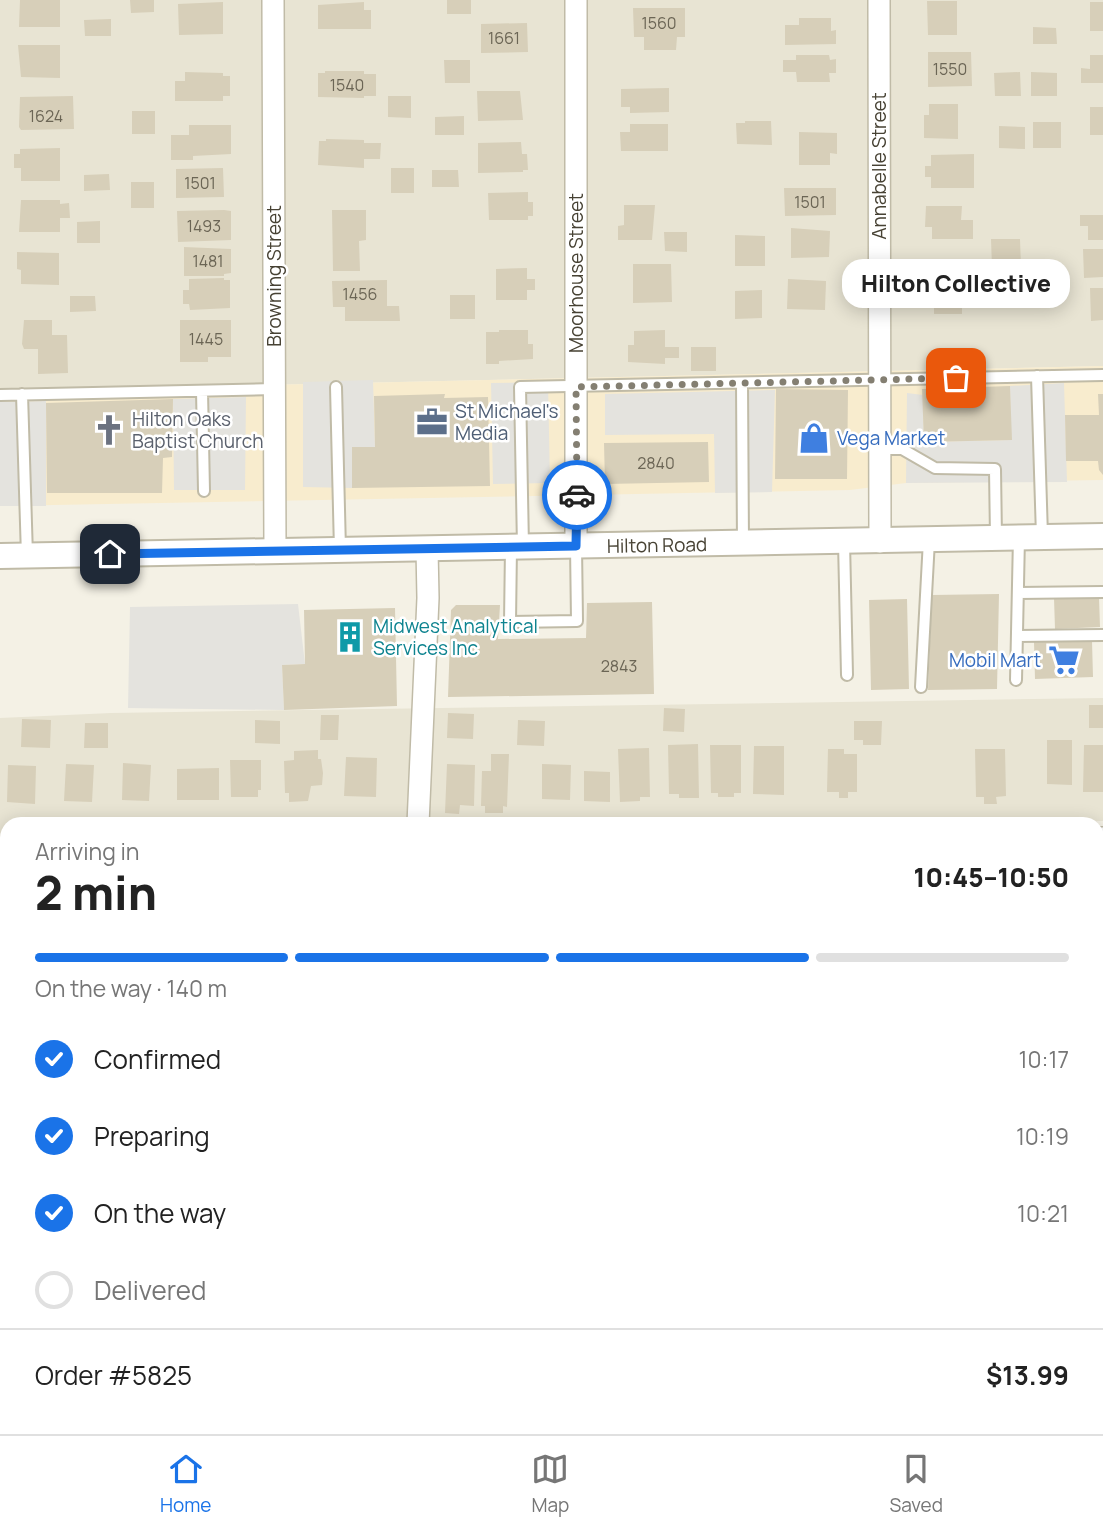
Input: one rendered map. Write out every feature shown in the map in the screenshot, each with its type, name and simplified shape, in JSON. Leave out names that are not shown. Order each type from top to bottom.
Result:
[{"type":"street","name":"Browning Street","points":[[273,0],[275,551]]},
{"type":"street","name":"Moorhouse Street","points":[[576,0],[576,546]]},
{"type":"street","name":"Annabelle Street","points":[[879,0],[880,541]]},
{"type":"street","name":"Hilton Road","points":[[0,556],[1103,536]]},
{"type":"street","points":[[418,817],[428,598],[427,549]]},
{"type":"lane","points":[[576,546],[577,621],[510,622],[517,547],[520,387],[1103,375]]},
{"type":"lane","points":[[1016,680],[1019,537],[1037,376]]},
{"type":"lane","points":[[742,383],[743,544]]},
{"type":"lane","points":[[336,387],[340,550]]},
{"type":"lane","points":[[0,395],[274,389]]},
{"type":"lane","points":[[202,391],[204,491]]},
{"type":"lane","points":[[22,394],[27,556]]},
{"type":"lane","points":[[879,449],[902,449],[935,468],[995,468],[1019,537]]},
{"type":"lane","points":[[921,687],[929,540]]},
{"type":"lane","points":[[844,542],[847,675]]},
{"type":"lane","points":[[1018,593],[1103,592]]},
{"type":"lane","points":[[1017,636],[1103,635]]},
{"type":"shaded area","points":[[0,0],[1103,0],[1103,366],[0,391]]},
{"type":"shaded area","points":[[1103,366],[1103,480],[906,483],[850,490],[0,506],[0,391]]},
{"type":"shaded area","points":[[373,380],[375,447],[352,447],[352,488],[303,487],[303,382]]},
{"type":"shaded area","points":[[548,382],[550,483],[493,484],[491,383]]},
{"type":"shaded area","points":[[1064,383],[1067,482],[906,483],[907,393],[923,395],[924,442],[1011,440],[1010,386]]},
{"type":"shaded area","points":[[775,390],[772,492],[715,493],[714,434],[605,435],[605,394]]},
{"type":"shaded area","points":[[246,397],[245,490],[174,490],[173,399]]},
{"type":"shaded area","points":[[46,401],[46,506],[0,506],[0,402]]},
{"type":"shaded area","points":[[298,604],[305,664],[282,665],[284,710],[128,708],[130,607]]},
{"type":"shaded area","points":[[1103,698],[1103,817],[0,817],[0,718],[111,713]]},
{"type":"building","points":[[20,0],[60,0],[60,27],[19,27]]},
{"type":"building","points":[[130,0],[154,0],[154,12],[131,13]]},
{"type":"building","points":[[447,0],[471,0],[471,14],[447,14]]},
{"type":"building","points":[[927,1],[957,1],[957,35],[928,35]]},
{"type":"building","points":[[223,2],[223,34],[179,35],[178,4]]},
{"type":"building","points":[[364,2],[364,10],[371,10],[371,29],[318,29],[318,5]]},
{"type":"building","points":[[1090,2],[1103,2],[1103,31],[1090,31]]},
{"type":"building","points":[[633,8],[685,8],[685,37],[677,37],[676,50],[644,50],[644,37],[634,37]]},
{"type":"building","points":[[799,18],[831,18],[831,31],[836,30],[836,44],[785,45],[785,25],[799,25]]},
{"type":"building","points":[[111,19],[111,36],[85,36],[84,20]]},
{"type":"building","points":[[527,23],[528,52],[481,53],[481,24]]},
{"type":"building","points":[[1033,27],[1056,28],[1057,44],[1033,44]]},
{"type":"building","points":[[18,45],[60,45],[60,78],[21,77]]},
{"type":"building","points":[[928,52],[971,52],[972,86],[928,87]]},
{"type":"building","points":[[796,55],[829,55],[830,60],[836,59],[836,73],[829,73],[830,82],[797,82],[796,72],[783,72],[783,60],[796,60]]},
{"type":"building","points":[[1090,55],[1103,55],[1103,83],[1081,83],[1081,68],[1090,69]]},
{"type":"building","points":[[444,60],[470,60],[470,83],[445,83]]},
{"type":"building","points":[[364,71],[364,74],[376,74],[376,96],[318,97],[318,73]]},
{"type":"building","points":[[185,72],[223,73],[223,76],[230,76],[230,96],[223,96],[223,101],[175,101],[175,81],[185,81]]},
{"type":"building","points":[[1020,72],[1021,96],[995,96],[994,73]]},
{"type":"building","points":[[1031,72],[1057,73],[1057,96],[1031,96]]},
{"type":"building","points":[[669,88],[669,112],[630,113],[630,107],[621,107],[621,89]]},
{"type":"building","points":[[477,91],[520,91],[523,120],[478,121]]},
{"type":"building","points":[[73,96],[74,129],[21,130],[19,127],[20,97]]},
{"type":"building","points":[[388,96],[411,96],[411,118],[388,117]]},
{"type":"building","points":[[929,104],[958,104],[958,139],[924,138],[924,115],[929,115]]},
{"type":"building","points":[[1090,107],[1103,107],[1103,135],[1090,135]]},
{"type":"building","points":[[132,111],[155,111],[155,134],[132,134]]},
{"type":"building","points":[[464,116],[464,135],[435,135],[435,117]]},
{"type":"building","points":[[771,121],[772,145],[737,144],[736,123]]},
{"type":"building","points":[[1033,122],[1061,122],[1061,148],[1033,148]]},
{"type":"building","points":[[630,124],[668,124],[668,151],[621,151],[620,132],[630,132]]},
{"type":"building","points":[[189,125],[231,125],[231,154],[193,156],[193,160],[171,160],[171,135],[189,135]]},
{"type":"building","points":[[999,126],[1025,127],[1025,149],[999,148]]},
{"type":"building","points":[[799,132],[837,133],[837,154],[830,153],[830,165],[799,165]]},
{"type":"building","points":[[326,139],[381,143],[380,159],[364,159],[364,168],[318,165],[319,141]]},
{"type":"building","points":[[521,142],[522,154],[527,154],[528,170],[478,173],[478,143]]},
{"type":"building","points":[[60,148],[60,181],[21,181],[21,168],[14,168],[14,154],[20,154],[20,149]]},
{"type":"building","points":[[974,154],[974,188],[931,188],[931,177],[925,177],[925,166],[931,166],[931,155]]},
{"type":"building","points":[[223,168],[224,197],[176,198],[176,169]]},
{"type":"building","points":[[391,168],[414,168],[414,193],[391,193]]},
{"type":"building","points":[[432,170],[458,170],[459,187],[432,187]]},
{"type":"building","points":[[109,174],[110,190],[84,191],[84,175]]},
{"type":"building","points":[[131,182],[154,182],[154,208],[131,208]]},
{"type":"building","points":[[784,188],[836,188],[836,215],[785,216]]},
{"type":"building","points":[[528,192],[528,202],[533,202],[533,216],[528,216],[528,220],[489,220],[488,193]]},
{"type":"building","points":[[21,200],[60,200],[60,204],[69,203],[70,218],[60,218],[60,232],[19,232]]},
{"type":"building","points":[[624,205],[655,205],[652,240],[618,240],[618,226],[624,225]]},
{"type":"building","points":[[926,206],[962,206],[961,220],[973,220],[973,239],[932,239],[932,227],[925,227]]},
{"type":"building","points":[[332,210],[366,210],[366,240],[359,241],[360,271],[333,271]]},
{"type":"building","points":[[177,211],[231,211],[231,240],[178,242]]},
{"type":"building","points":[[1080,215],[1103,215],[1103,240],[1088,240],[1088,226],[1080,226]]},
{"type":"building","points":[[100,221],[100,243],[77,243],[77,222]]},
{"type":"building","points":[[791,228],[830,231],[829,257],[791,258]]},
{"type":"building","points":[[664,232],[687,232],[687,252],[665,251]]},
{"type":"building","points":[[735,235],[765,236],[765,266],[735,266]]},
{"type":"building","points":[[991,239],[1020,239],[1021,267],[992,267]]},
{"type":"building","points":[[184,247],[231,249],[231,273],[224,276],[184,276]]},
{"type":"building","points":[[1083,249],[1103,249],[1103,277],[1084,278]]},
{"type":"building","points":[[17,252],[59,253],[59,285],[21,284],[21,270],[17,269]]},
{"type":"building","points":[[633,264],[671,264],[672,302],[633,303]]},
{"type":"building","points":[[527,268],[527,279],[535,279],[535,290],[527,290],[527,300],[496,300],[496,269]]},
{"type":"building","points":[[986,274],[1015,274],[1015,302],[986,302]]},
{"type":"building","points":[[934,275],[962,275],[962,314],[934,314],[934,299],[930,299],[929,290],[934,290]]},
{"type":"building","points":[[189,279],[230,280],[230,308],[190,310],[189,304],[183,304],[183,290],[189,290]]},
{"type":"building","points":[[788,279],[826,281],[825,310],[787,309]]},
{"type":"building","points":[[387,280],[387,306],[399,306],[400,321],[345,321],[345,307],[333,307],[332,281]]},
{"type":"building","points":[[1090,288],[1103,288],[1103,320],[1091,321]]},
{"type":"building","points":[[762,290],[762,318],[735,319],[735,291]]},
{"type":"building","points":[[450,295],[475,295],[475,319],[450,319]]},
{"type":"building","points":[[70,296],[95,296],[96,311],[70,312]]},
{"type":"building","points":[[24,320],[52,320],[52,335],[67,335],[68,373],[38,374],[38,349],[24,349],[22,344]]},
{"type":"building","points":[[180,320],[231,320],[231,357],[208,357],[208,362],[180,362]]},
{"type":"building","points":[[528,330],[528,344],[533,344],[533,359],[486,364],[486,332]]},
{"type":"building","points":[[665,330],[665,347],[679,347],[679,358],[665,358],[665,364],[628,362],[628,345],[634,345],[634,331]]},
{"type":"building","points":[[691,347],[716,347],[716,371],[691,371]]},
{"type":"building","points":[[1010,386],[1012,440],[924,442],[922,389]]},
{"type":"building","points":[[776,389],[848,390],[847,479],[775,479]]},
{"type":"building","name":"St Michael's Media","points":[[445,394],[444,398],[488,397],[490,486],[352,488],[352,447],[375,447],[374,396]]},
{"type":"building","points":[[1098,394],[1103,394],[1103,475],[1098,461],[1066,461],[1065,415],[1099,415]]},
{"type":"building","name":"Hilton Oaks Baptist Church","points":[[173,399],[172,457],[163,458],[162,493],[47,493],[46,403]]},
{"type":"building","points":[[708,442],[709,482],[605,484],[604,443]]},
{"type":"building","points":[[999,594],[997,689],[928,690],[932,595]]},
{"type":"building","points":[[1099,597],[1100,627],[1055,629],[1054,598]]},
{"type":"building","points":[[907,599],[909,689],[871,690],[869,600]]},
{"type":"building","points":[[652,602],[654,694],[448,697],[451,610],[456,605],[500,605],[498,639],[586,638],[587,603]]},
{"type":"building","name":"Midwest Analytical Services Inc","points":[[395,608],[397,706],[284,710],[282,665],[305,664],[304,610]]},
{"type":"building","name":"Mobil Mart","points":[[1092,641],[1093,677],[1035,679],[1034,642]]},
{"type":"building","points":[[1089,705],[1103,705],[1103,728],[1089,728]]},
{"type":"building","points":[[664,708],[685,709],[684,732],[663,731]]},
{"type":"building","points":[[448,713],[474,714],[473,739],[447,738]]},
{"type":"building","points":[[321,715],[339,715],[338,740],[320,740]]},
{"type":"building","points":[[22,719],[51,720],[50,748],[21,747]]},
{"type":"building","points":[[255,720],[280,721],[280,744],[255,743]]},
{"type":"building","points":[[518,720],[545,721],[544,746],[517,745]]},
{"type":"building","points":[[854,721],[882,721],[881,745],[863,745],[863,740],[854,740]]},
{"type":"building","points":[[85,723],[108,723],[108,748],[84,748]]},
{"type":"building","points":[[1047,740],[1072,740],[1072,785],[1047,784]]},
{"type":"building","points":[[698,744],[699,798],[679,798],[679,794],[669,794],[668,745]]},
{"type":"building","points":[[710,745],[741,745],[741,793],[734,793],[734,797],[718,797],[718,793],[711,793]]},
{"type":"building","points":[[1084,745],[1103,745],[1103,792],[1083,792]]},
{"type":"building","points":[[754,746],[784,746],[784,795],[753,794]]},
{"type":"building","points":[[649,748],[650,797],[640,797],[640,801],[620,802],[618,749]]},
{"type":"building","points":[[828,749],[844,749],[844,754],[857,754],[857,792],[848,792],[848,798],[839,798],[839,792],[827,792]]},
{"type":"building","points":[[975,749],[1005,749],[1006,796],[996,797],[997,804],[984,804],[984,797],[976,797]]},
{"type":"building","points":[[318,750],[323,773],[322,785],[311,786],[308,801],[289,802],[289,793],[285,793],[284,761],[294,760],[294,751]]},
{"type":"building","points":[[491,754],[509,754],[507,807],[503,806],[503,813],[485,813],[485,806],[481,806],[482,771],[491,771]]},
{"type":"building","points":[[346,757],[377,758],[376,797],[344,796]]},
{"type":"building","points":[[230,760],[261,760],[261,790],[258,790],[258,797],[231,797]]},
{"type":"building","points":[[123,763],[151,765],[149,801],[122,800]]},
{"type":"building","points":[[66,764],[94,765],[92,802],[64,801]]},
{"type":"building","points":[[447,764],[475,765],[474,806],[460,805],[459,814],[445,813]]},
{"type":"building","points":[[542,764],[571,765],[570,800],[542,799]]},
{"type":"building","points":[[8,765],[36,766],[35,804],[7,802]]},
{"type":"building","points":[[219,768],[219,800],[177,800],[177,769]]},
{"type":"building","points":[[584,771],[610,772],[610,802],[584,801]]},
{"type":"way so far","points":[[577,495],[576,387],[956,378]]},
{"type":"place","name":"Hilton Collective","points":[[956,378]]},
{"type":"place","name":"St Michael's Media","points":[[432,422]]},
{"type":"place","name":"Hilton Oaks Baptist Church","points":[[109,430]]},
{"type":"place","name":"Vega Market","points":[[814,438]]},
{"type":"place","name":"Midwest Analytical Services Inc","points":[[350,637]]},
{"type":"place","name":"Mobil Mart","points":[[1064,660]]},
{"type":"route","points":[[110,554],[576,546],[577,495]]}]
